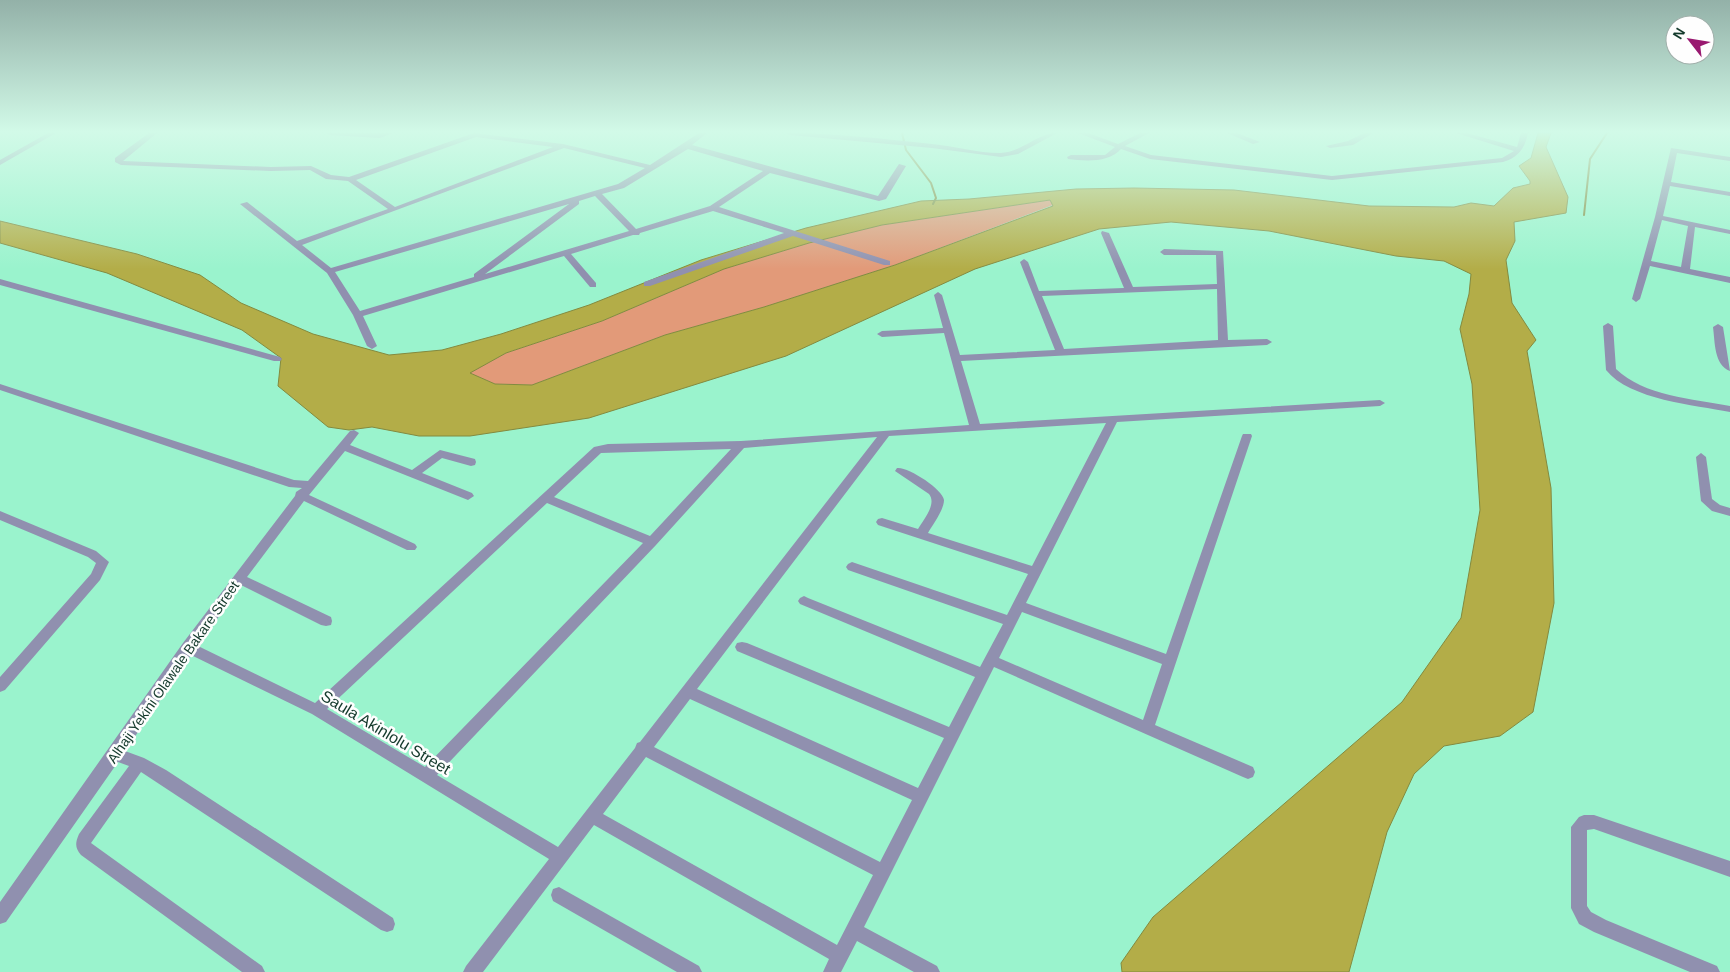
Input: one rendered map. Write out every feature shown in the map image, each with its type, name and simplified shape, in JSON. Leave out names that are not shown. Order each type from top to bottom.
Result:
[{"type":"street","points":[[343,178],[350,179],[394,210]]},
{"type":"street","points":[[298,244],[478,178]]},
{"type":"street","points":[[330,271],[596,194],[621,186],[635,178]]},
{"type":"street","points":[[358,315],[713,208],[757,178]]},
{"type":"street","points":[[801,178],[879,199],[883,197],[894,178]]},
{"type":"street","points":[[1636,299],[1659,217],[1667,178]]},
{"type":"street","points":[[1666,183],[1730,194]]},
{"type":"street","points":[[596,194],[636,232]]},
{"type":"street","points":[[469,282],[581,198]]},
{"type":"street","points":[[244,204],[298,244],[330,271],[358,315],[372,346]]},
{"type":"street","points":[[713,208],[887,263]]},
{"type":"street","points":[[1659,217],[1730,232]]},
{"type":"street","points":[[1685,271],[1691,228]]},
{"type":"street","points":[[648,284],[794,233]]},
{"type":"street","points":[[1105,234],[1130,290]]},
{"type":"street","points":[[1164,252],[1220,253],[1222,343]]},
{"type":"street","points":[[566,253],[593,285]]},
{"type":"street","points":[[1024,262],[1060,352]]},
{"type":"street","points":[[1647,263],[1730,280]]},
{"type":"street","points":[[0,282],[277,359]]},
{"type":"street","points":[[1036,294],[1221,286]]},
{"type":"street","points":[[938,295],[975,426]]},
{"type":"street","points":[[1608,326],[1611,370],[1624,383],[1656,393],[1730,409]]},
{"type":"street","points":[[1718,327],[1723,361],[1730,368]]},
{"type":"street","points":[[882,334],[948,330]]},
{"type":"street","points":[[956,358],[1267,342]]},
{"type":"street","points":[[0,387],[293,484],[411,547]]},
{"type":"street","points":[[317,710],[590,455],[602,448],[741,445],[975,426],[1380,403]]},
{"type":"street","points":[[832,972],[1114,418]]},
{"type":"street","points":[[472,972],[561,858],[642,748],[886,433]]},
{"type":"street","name":"Alhaji Yekini Olawale Bakare Street","points":[[0,916],[188,647],[305,490],[354,434]]},
{"type":"street","points":[[1147,728],[1247,436]]},
{"type":"street","points":[[426,776],[652,542],[741,445]]},
{"type":"street","points":[[343,446],[468,496]]},
{"type":"street","points":[[414,474],[440,454],[471,462]]},
{"type":"street","points":[[1701,457],[1707,501],[1716,508],[1730,512]]},
{"type":"street","points":[[901,471],[933,491],[938,498],[938,504],[921,534]]},
{"type":"street","points":[[545,498],[652,542]]},
{"type":"street","points":[[0,516],[92,554],[103,562],[96,577],[0,686]]},
{"type":"street","points":[[882,522],[1036,572]]},
{"type":"street","points":[[852,567],[1010,621]]},
{"type":"street","points":[[239,579],[326,621]]},
{"type":"street","points":[[804,602],[983,674]]},
{"type":"street","points":[[1019,606],[1170,661]]},
{"type":"street","name":"Saula Akinlolu Street","points":[[188,647],[317,710],[561,858]]},
{"type":"street","points":[[742,647],[953,735]]},
{"type":"street","points":[[991,660],[1248,772]]},
{"type":"street","points":[[687,691],[921,797]]},
{"type":"street","points":[[642,748],[883,872]]},
{"type":"street","points":[[115,754],[139,763],[387,924]]},
{"type":"street","points":[[139,763],[84,838],[83,845],[95,856],[256,972]]},
{"type":"street","points":[[592,816],[840,956]]},
{"type":"street","points":[[1711,972],[1600,926],[1581,914],[1579,908],[1579,828],[1584,822],[1594,822],[1730,869]]},
{"type":"street","points":[[559,895],[693,972]]},
{"type":"street","points":[[853,930],[931,972]]},
{"type":"shaded area","points":[[1528,178],[1560,178],[1568,197],[1566,213],[1514,222],[1515,241],[1506,260],[1512,303],[1536,340],[1527,351],[1551,488],[1554,603],[1533,712],[1500,736],[1444,746],[1414,774],[1387,832],[1349,972],[1122,972],[1121,963],[1153,917],[1402,702],[1461,618],[1480,510],[1472,384],[1460,329],[1469,294],[1471,274],[1444,261],[1396,256],[1269,231],[1171,222],[1099,229],[975,269],[786,356],[589,418],[470,436],[419,436],[372,427],[349,430],[328,427],[278,386],[281,358],[242,330],[107,273],[0,243],[0,221],[137,254],[200,275],[241,303],[313,334],[389,355],[442,350],[501,334],[589,305],[701,260],[806,228],[921,201],[969,199],[1076,189],[1134,188],[1234,190],[1369,206],[1454,207],[1471,203],[1494,206],[1513,188],[1530,184]],"holes":[[[1050,200],[1053,206],[895,265],[764,307],[665,335],[532,385],[495,384],[470,373],[506,353],[602,321],[724,269],[809,243],[882,225]]]},
{"type":"shaded area","points":[[1050,200],[1053,205],[895,265],[764,307],[665,335],[532,385],[495,384],[469,373],[506,353],[602,321],[724,269],[809,243],[882,225]]},
{"type":"waterway","points":[[927,178],[936,198],[933,204]]},
{"type":"waterway","points":[[1584,215],[1588,178]]}]
